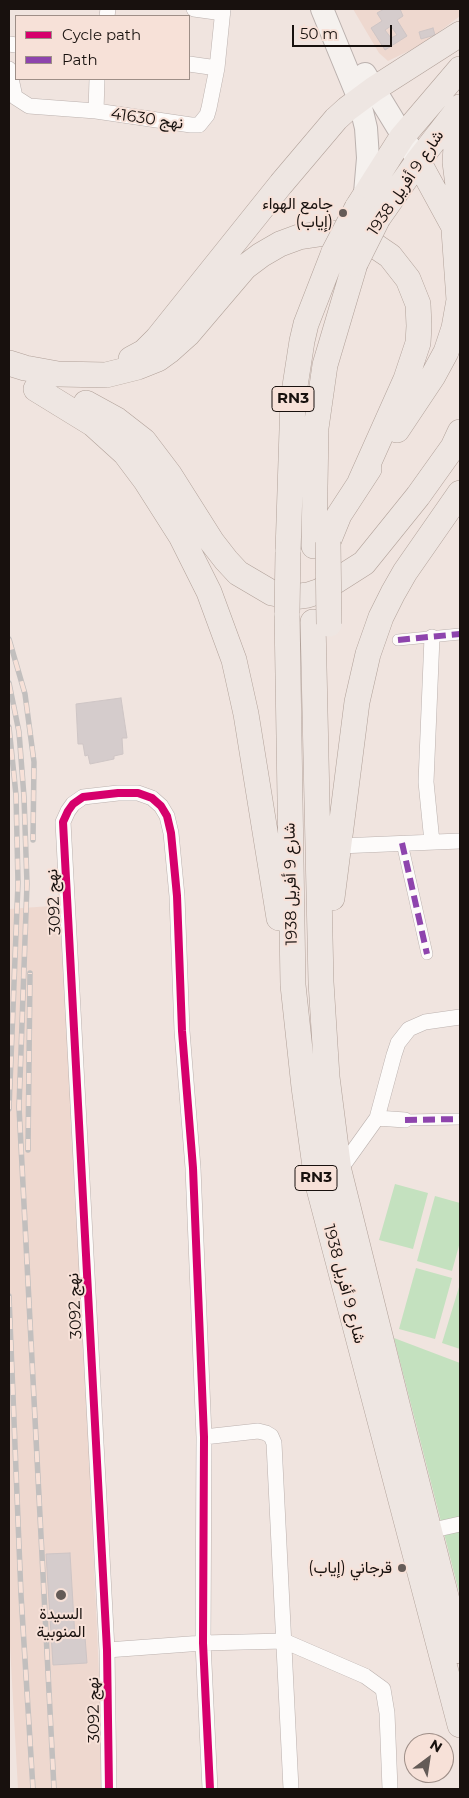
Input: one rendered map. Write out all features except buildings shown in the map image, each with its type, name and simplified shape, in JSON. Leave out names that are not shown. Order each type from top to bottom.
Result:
[{"type":"main road","points":[[321,544],[360,482],[433,376],[446,352],[454,328],[459,300],[457,234],[418,161],[402,137],[366,94],[322,9]]},
{"type":"main road","points":[[327,9],[366,94],[368,140],[367,206]]},
{"type":"main road","points":[[86,374],[138,356],[150,347],[336,118],[366,94],[460,34]]},
{"type":"main road","name":"شارع 9 أفريل 1938","points":[[460,69],[402,137],[367,206],[344,258],[306,324],[294,389],[287,613],[293,985],[317,1180],[460,1726]]},
{"type":"main road","name":"شارع 9 أفريل 1938","points":[[367,206],[418,161],[460,107]]},
{"type":"main road","points":[[460,134],[456,146],[455,162],[460,200]]},
{"type":"main road","points":[[9,363],[58,374],[106,375],[151,362],[164,355],[188,334],[245,268],[261,255],[280,244],[299,237],[326,233],[346,234],[365,239],[390,256],[408,279],[418,304],[419,326],[418,343],[406,379],[360,482]]},
{"type":"main road","name":"شارع 9 أفريل 1938","points":[[344,258],[316,428],[321,544],[318,807],[321,982],[328,1077],[339,1171],[460,1651]]},
{"type":"main road","points":[[9,381],[67,396],[90,405],[117,420],[135,433],[144,441],[169,474],[226,560],[238,573],[272,593],[292,597],[320,591],[364,563],[418,496],[453,447],[460,432]]},
{"type":"main road","points":[[36,388],[94,424],[125,453],[146,481],[181,536],[208,592],[234,660],[246,714],[280,919],[293,985]]},
{"type":"main road","points":[[321,982],[357,702],[368,654],[381,617],[393,593],[460,493]]},
{"type":"street","points":[[194,9],[223,11]]},
{"type":"street","name":"نهج 41630","points":[[97,80],[96,111],[164,122],[199,125],[207,116],[217,68],[223,11]]},
{"type":"street","points":[[190,64],[217,68]]},
{"type":"street","points":[[9,69],[15,97],[29,106],[96,111]]},
{"type":"street","points":[[398,640],[460,634]]},
{"type":"street","points":[[432,637],[426,782],[432,842]]},
{"type":"street","name":"نهج 3092","points":[[109,1789],[107,1650],[63,822],[73,804],[83,798],[118,793],[138,793],[152,798],[161,806],[167,816],[169,825],[177,896],[182,1031],[193,1168],[204,1436]]},
{"type":"street","points":[[339,846],[460,841]]},
{"type":"street","points":[[402,843],[427,954]]},
{"type":"street","points":[[339,1171],[377,1118],[398,1042],[409,1028],[425,1022],[460,1017]]},
{"type":"street","points":[[377,1118],[405,1120],[460,1119]]},
{"type":"street","points":[[210,1789],[203,1643],[204,1436],[258,1432],[271,1436],[274,1443],[291,1789]]},
{"type":"street","points":[[429,1531],[460,1524]]},
{"type":"street","points":[[107,1650],[203,1643],[284,1641],[366,1676],[383,1689],[387,1713],[390,1789]]},
{"type":"shaded area","points":[[353,9],[460,9],[460,16],[423,44],[388,61],[379,53]]},
{"type":"shaded area","points":[[65,905],[104,1789],[18,1789],[9,1628],[9,909]]},
{"type":"green space","points":[[395,1184],[428,1193],[413,1249],[379,1240]]},
{"type":"green space","points":[[435,1196],[460,1203],[460,1242],[452,1271],[417,1261]]},
{"type":"green space","points":[[416,1268],[452,1278],[435,1339],[399,1329]]},
{"type":"green space","points":[[460,1287],[460,1349],[442,1343]]},
{"type":"green space","points":[[394,1338],[460,1363],[460,1596]]},
{"type":"railway","points":[[9,639],[25,694],[34,762],[33,840]]},
{"type":"railway","points":[[9,683],[19,732],[24,797],[27,884],[19,1107],[54,1789]]},
{"type":"railway","points":[[9,727],[16,795],[18,883],[9,1109]]},
{"type":"railway","points":[[28,1150],[30,973]]},
{"type":"railway","points":[[9,1296],[21,1595],[33,1789]]},
{"type":"marked path","points":[[398,640],[460,634]]},
{"type":"marked path","points":[[402,843],[427,954]]},
{"type":"marked path","points":[[405,1120],[460,1119]]},
{"type":"cycle path","points":[[109,1789],[107,1650],[63,822],[73,804],[83,797],[118,793],[138,793],[152,798],[161,806],[167,816],[171,833],[177,896],[182,1031],[193,1168],[204,1437],[203,1643],[210,1789]]},
{"type":"place","name":"جامع الهواء (إياب)","points":[[343,213]]},
{"type":"place","name":"قرجاني (إياب)","points":[[402,1568]]},
{"type":"place","name":"السيدة المنوبية","points":[[61,1595]]}]
